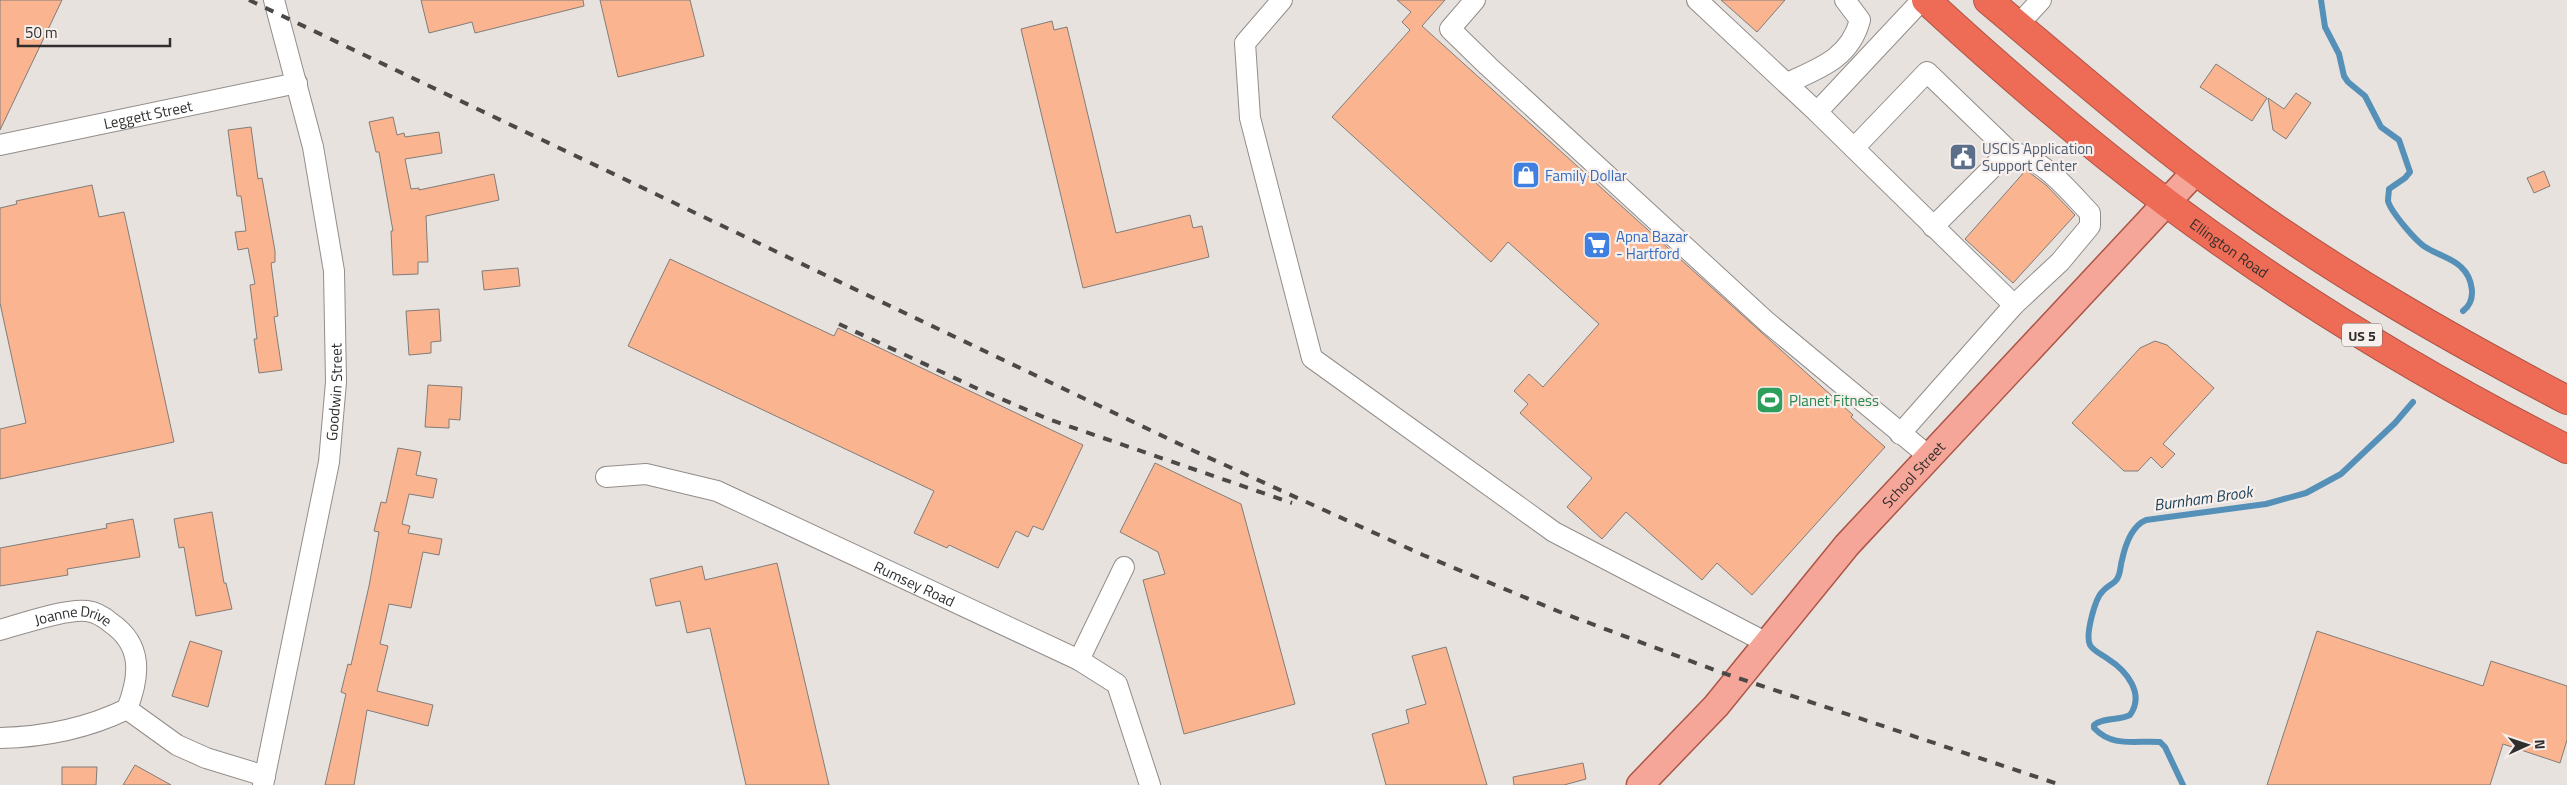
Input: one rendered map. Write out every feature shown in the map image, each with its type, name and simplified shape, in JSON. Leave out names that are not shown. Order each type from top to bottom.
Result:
[{"type":"highway","name":"Ellington Road","points":[[1924,0],[2035,97],[2167,203],[2274,279],[2361,335],[2466,396],[2567,449]]},
{"type":"highway","name":"US 5","points":[[1988,0],[2069,70],[2196,171],[2272,226],[2394,304],[2567,400]]},
{"type":"main road","name":"School Street","points":[[1640,785],[1716,706],[1847,545],[1931,458],[2196,171]]},
{"type":"street","name":"Goodwin Street","points":[[264,781],[329,462],[336,382],[334,271],[313,146],[274,0]]},
{"type":"street","points":[[1282,0],[1244,43],[1250,118],[1312,358],[1554,532],[1767,643]]},
{"type":"street","points":[[1476,0],[1450,29],[1767,322],[1931,458]]},
{"type":"street","points":[[1697,0],[1817,112],[2014,305]]},
{"type":"street","points":[[1787,84],[1834,60],[1852,41],[1860,20],[1846,0]]},
{"type":"street","points":[[1817,112],[1924,0]]},
{"type":"street","points":[[2018,25],[2041,0]]},
{"type":"street","points":[[1854,148],[1927,72],[2009,151],[2025,154],[2048,170],[2090,213],[2090,226],[2060,262],[2014,305],[1900,434]]},
{"type":"street","name":"Leggett Street","points":[[0,145],[297,83]]},
{"type":"street","points":[[1933,226],[2009,151]]},
{"type":"street","name":"Rumsey Road","points":[[606,477],[646,474],[717,491],[1079,660],[1117,684],[1150,785]]},
{"type":"street","points":[[1079,660],[1124,567]]},
{"type":"street","name":"Joanne Drive","points":[[0,630],[69,612],[86,611],[100,615],[120,629],[132,646],[137,666],[136,680],[127,709]]},
{"type":"street","points":[[0,738],[24,737],[70,729],[109,718],[127,709],[177,745],[264,781]]},
{"type":"building","points":[[0,0],[62,0],[0,130]]},
{"type":"building","points":[[421,0],[583,0],[584,6],[475,33],[472,22],[429,33]]},
{"type":"building","points":[[600,0],[690,0],[704,56],[618,77]]},
{"type":"building","points":[[1397,0],[1445,0],[1422,26],[1853,415],[1851,417],[1885,447],[1752,595],[1717,563],[1702,580],[1626,512],[1602,539],[1567,507],[1592,478],[1520,413],[1528,404],[1514,391],[1529,374],[1543,387],[1599,324],[1508,242],[1491,262],[1332,117],[1410,30],[1402,22],[1411,12]]},
{"type":"building","points":[[1721,0],[1785,0],[1757,32]]},
{"type":"building","points":[[1052,21],[1054,30],[1067,27],[1116,233],[1190,215],[1193,228],[1202,226],[1209,257],[1083,288],[1021,29]]},
{"type":"building","points":[[2216,64],[2267,98],[2252,121],[2200,87]]},
{"type":"building","points":[[2296,93],[2311,103],[2286,139],[2273,130],[2268,98],[2284,109]]},
{"type":"building","points":[[393,117],[397,135],[404,133],[405,137],[439,132],[442,153],[405,159],[411,189],[419,188],[419,190],[494,174],[499,200],[426,216],[428,262],[418,262],[418,274],[393,275],[391,231],[393,231],[379,152],[376,152],[369,122]]},
{"type":"building","points":[[251,127],[258,179],[262,178],[275,251],[275,262],[271,263],[278,316],[274,317],[282,370],[259,373],[254,339],[257,339],[250,285],[255,284],[248,248],[238,250],[235,232],[246,231],[241,196],[237,196],[228,130]]},
{"type":"building","points":[[2026,170],[2046,185],[2075,215],[2013,283],[1965,239]]},
{"type":"building","points":[[2544,171],[2550,186],[2534,193],[2527,178]]},
{"type":"building","points":[[92,185],[99,217],[124,212],[174,442],[0,479],[0,429],[26,423],[0,303],[0,208],[17,204],[16,201]]},
{"type":"building","points":[[670,259],[834,336],[838,328],[1083,445],[1043,530],[1033,526],[1028,537],[1016,531],[998,568],[949,545],[947,548],[914,533],[934,491],[628,346]]},
{"type":"building","points":[[518,268],[520,286],[484,290],[482,271]]},
{"type":"building","points":[[439,309],[441,341],[431,342],[431,353],[409,355],[406,311]]},
{"type":"building","points":[[2155,341],[2167,345],[2214,388],[2163,444],[2175,454],[2162,468],[2151,457],[2138,471],[2124,471],[2072,423],[2140,348]]},
{"type":"building","points":[[428,385],[462,387],[460,420],[449,419],[449,428],[425,427]]},
{"type":"building","points":[[398,448],[421,452],[416,475],[437,479],[433,498],[409,494],[402,524],[410,526],[408,533],[442,539],[439,555],[423,552],[411,608],[389,604],[380,644],[388,646],[377,691],[433,705],[428,726],[367,710],[354,785],[325,785],[346,694],[341,692],[348,664],[351,665],[369,586],[379,532],[374,531],[381,502],[386,503]]},
{"type":"building","points":[[1155,463],[1241,504],[1295,704],[1184,734],[1143,580],[1165,574],[1158,552],[1120,532]]},
{"type":"building","points":[[212,512],[224,583],[226,583],[232,609],[196,616],[184,547],[179,548],[174,519]]},
{"type":"building","points":[[133,519],[140,557],[67,569],[68,575],[0,586],[0,548],[107,528],[106,524]]},
{"type":"building","points":[[777,563],[829,785],[746,785],[710,628],[687,633],[680,601],[656,606],[650,579],[702,566],[705,580]]},
{"type":"building","points":[[2317,631],[2483,686],[2491,661],[2567,686],[2567,740],[2560,763],[2503,744],[2490,785],[2267,785]]},
{"type":"building","points":[[190,641],[222,651],[208,707],[172,696]]},
{"type":"building","points":[[1446,647],[1487,785],[1386,785],[1372,734],[1409,723],[1406,710],[1426,704],[1412,656]]},
{"type":"building","points":[[1583,763],[1586,779],[1564,785],[1514,785],[1513,777]]},
{"type":"building","points":[[135,765],[171,785],[123,785]]},
{"type":"building","points":[[62,767],[97,767],[96,785],[62,785]]},
{"type":"waterway","name":"Burnham Brook","points":[[2321,0],[2325,27],[2339,54],[2344,76],[2348,82],[2365,96],[2381,127],[2399,140],[2410,172],[2405,178],[2389,189],[2388,201],[2390,206],[2417,240],[2431,250],[2453,261],[2465,271],[2470,282],[2472,295],[2471,301],[2463,311]]},
{"type":"waterway","name":"Burnham Brook","points":[[2183,785],[2165,747],[2160,742],[2117,741],[2101,734],[2094,728],[2094,725],[2102,721],[2130,715],[2136,699],[2135,691],[2127,676],[2115,664],[2093,649],[2089,640],[2090,625],[2097,601],[2103,591],[2118,577],[2125,549],[2133,532],[2146,520],[2266,504],[2306,493],[2341,474],[2395,423],[2413,402]]},
{"type":"railway","points":[[249,0],[1192,450],[1423,555],[1560,612],[1720,672],[2061,785]]},
{"type":"railway","points":[[839,324],[976,388],[1048,419],[1292,503]]},
{"type":"place","name":"USCIS Application Support Center","points":[[1963,157]]},
{"type":"place","name":"Family Dollar","points":[[1526,175]]},
{"type":"place","name":"Apna Bazar - Hartford","points":[[1597,245]]},
{"type":"place","name":"Planet Fitness","points":[[1770,400]]}]
